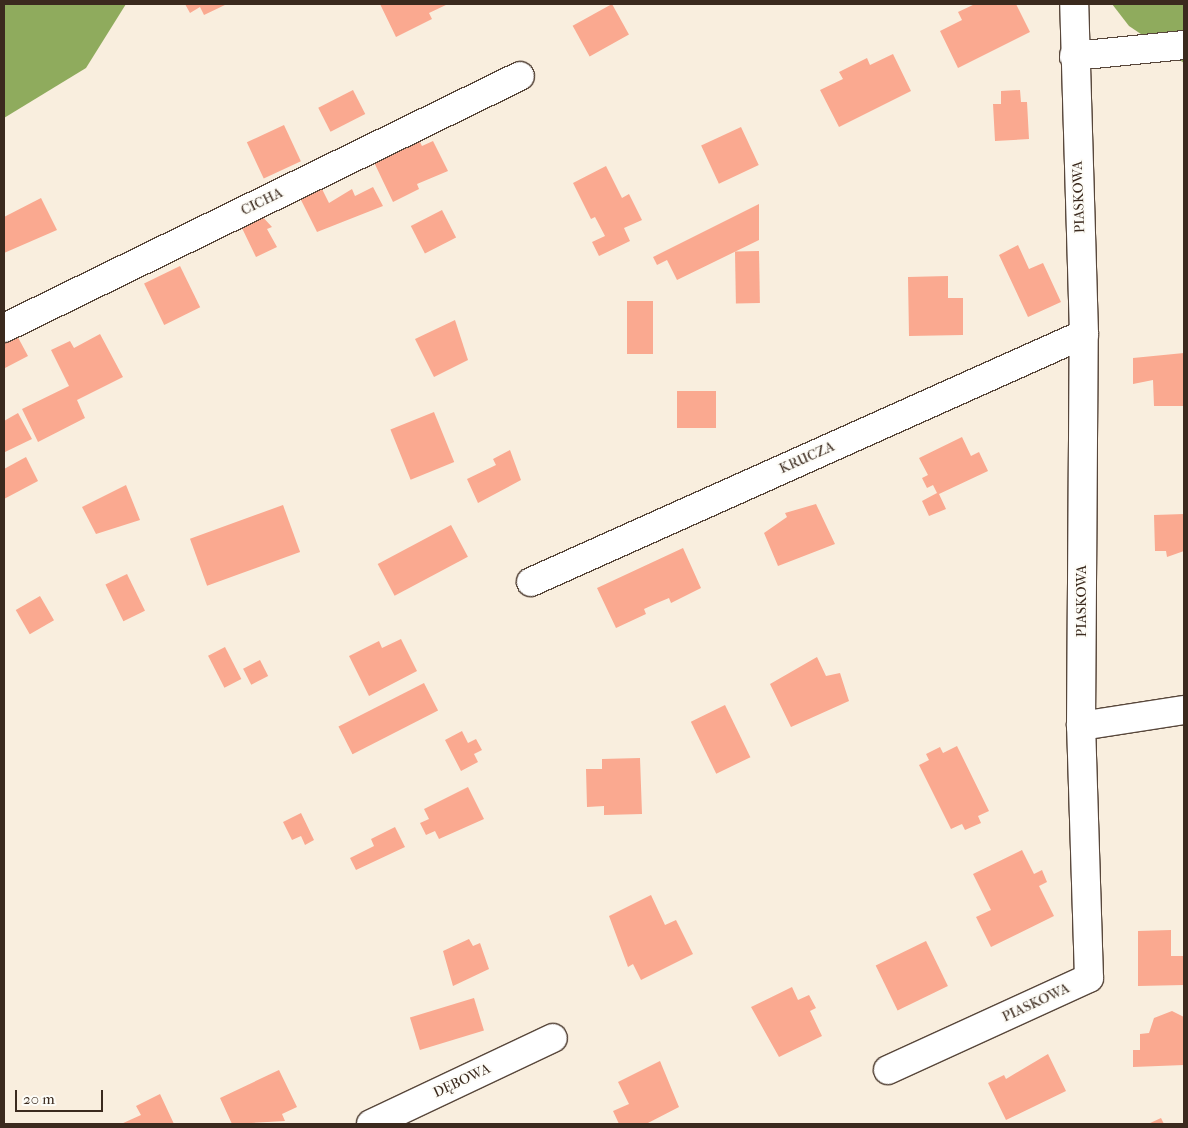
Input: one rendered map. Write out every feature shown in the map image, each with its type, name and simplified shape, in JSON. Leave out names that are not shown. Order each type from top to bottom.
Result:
[{"type":"street","name":"PIASKOWA","points":[[888,1070],[1089,978],[1081,726],[1084,334],[1074,56],[1074,4]]},
{"type":"street","points":[[1074,56],[1184,45]]},
{"type":"street","name":"CICHA","points":[[4,328],[520,76]]},
{"type":"street","name":"KRUCZA","points":[[531,582],[1084,334]]},
{"type":"street","points":[[1081,726],[1184,710]]},
{"type":"street","name":"DĘBOWA","points":[[371,1124],[553,1038]]},
{"type":"green space","points":[[4,4],[126,4],[86,68],[4,118]]},
{"type":"green space","points":[[1112,4],[1184,4],[1184,63],[1129,26]]},
{"type":"building","points":[[185,4],[227,4],[204,15],[200,7],[190,13]]},
{"type":"building","points":[[380,4],[448,4],[429,13],[432,19],[396,37]]},
{"type":"building","points":[[612,4],[629,35],[590,56],[573,26]]},
{"type":"building","points":[[975,4],[1016,4],[1030,32],[958,68],[940,31],[962,20],[958,12]]},
{"type":"building","points":[[893,54],[911,91],[839,127],[820,90],[843,79],[839,72],[867,58],[870,65]]},
{"type":"building","points":[[353,90],[365,114],[331,132],[318,108]]},
{"type":"building","points":[[1020,90],[1021,102],[1027,102],[1029,139],[995,141],[993,104],[1001,104],[1001,91]]},
{"type":"building","points":[[284,125],[301,161],[264,179],[247,142]]},
{"type":"building","points":[[741,127],[759,165],[719,184],[701,146]]},
{"type":"building","points":[[418,138],[422,146],[433,141],[448,171],[417,184],[419,189],[393,202],[371,156]]},
{"type":"building","points":[[606,166],[622,198],[629,194],[642,220],[624,228],[630,241],[599,256],[592,242],[605,236],[595,217],[591,219],[573,183]]},
{"type":"building","points":[[321,187],[329,203],[352,189],[355,196],[373,187],[383,206],[317,232],[300,198]]},
{"type":"building","points":[[41,198],[57,230],[4,253],[4,217]]},
{"type":"building","points":[[759,204],[759,240],[677,280],[667,260],[657,265],[653,257]]},
{"type":"building","points":[[442,210],[456,238],[425,254],[411,226]]},
{"type":"building","points":[[260,214],[272,227],[267,229],[277,247],[256,257],[240,224]]},
{"type":"building","points":[[1018,245],[1029,269],[1043,263],[1061,302],[1028,317],[999,255]]},
{"type":"building","points":[[735,251],[759,251],[760,303],[736,303]]},
{"type":"building","points":[[180,266],[200,307],[164,325],[144,284]]},
{"type":"building","points":[[948,276],[948,298],[963,298],[963,335],[909,336],[908,277]]},
{"type":"building","points":[[627,301],[653,301],[653,354],[627,354]]},
{"type":"building","points":[[455,320],[468,360],[434,377],[415,339]]},
{"type":"building","points":[[14,330],[28,356],[5,368],[4,335]]},
{"type":"building","points":[[100,334],[123,377],[77,400],[85,418],[38,442],[22,409],[69,386],[51,350],[70,341],[74,348]]},
{"type":"building","points":[[1184,353],[1184,406],[1154,406],[1153,380],[1133,384],[1133,358]]},
{"type":"building","points":[[677,391],[716,391],[716,428],[677,428]]},
{"type":"building","points":[[434,412],[454,462],[411,480],[390,430]]},
{"type":"building","points":[[18,413],[32,439],[5,452],[4,421]]},
{"type":"building","points":[[962,437],[971,456],[979,452],[988,471],[939,494],[946,509],[929,516],[922,501],[937,493],[933,485],[927,488],[922,478],[928,475],[919,458]]},
{"type":"building","points":[[510,450],[521,480],[478,503],[467,479],[496,465],[493,459]]},
{"type":"building","points":[[26,457],[38,481],[4,499],[4,469]]},
{"type":"building","points":[[126,485],[140,520],[96,534],[82,507]]},
{"type":"building","points":[[816,504],[835,544],[778,566],[764,533],[787,517],[785,513]]},
{"type":"building","points":[[283,505],[300,552],[207,586],[190,539]]},
{"type":"building","points":[[1184,514],[1184,551],[1167,557],[1166,551],[1155,551],[1154,515]]},
{"type":"building","points":[[451,525],[468,557],[395,596],[378,564]]},
{"type":"building","points":[[683,548],[701,588],[671,603],[669,598],[644,609],[646,614],[616,628],[597,588]]},
{"type":"building","points":[[127,574],[145,611],[123,621],[105,585]]},
{"type":"building","points":[[40,596],[54,620],[30,634],[16,610]]},
{"type":"building","points":[[401,639],[417,671],[369,696],[349,656],[379,641],[382,648]]},
{"type":"building","points":[[225,647],[241,679],[224,688],[208,656]]},
{"type":"building","points":[[817,657],[826,676],[840,673],[849,701],[791,727],[770,684]]},
{"type":"building","points":[[260,660],[268,676],[251,685],[243,669]]},
{"type":"building","points":[[424,683],[438,711],[353,754],[338,727]]},
{"type":"building","points":[[725,705],[750,757],[716,774],[691,722]]},
{"type":"building","points":[[462,731],[468,743],[476,739],[482,750],[474,754],[478,762],[461,771],[445,740]]},
{"type":"building","points":[[957,746],[989,811],[978,816],[981,823],[965,830],[962,824],[951,829],[919,765],[929,760],[926,754],[940,747],[943,753]]},
{"type":"building","points":[[640,758],[642,814],[604,815],[604,806],[587,807],[586,769],[602,769],[602,759]]},
{"type":"building","points":[[468,787],[484,819],[439,839],[435,831],[426,835],[420,823],[429,819],[424,809]]},
{"type":"building","points":[[301,813],[314,840],[305,845],[301,836],[292,840],[283,822]]},
{"type":"building","points":[[395,827],[405,847],[356,870],[350,858],[374,846],[371,839]]},
{"type":"building","points":[[1022,850],[1034,874],[1042,870],[1047,882],[1039,886],[1054,916],[991,947],[976,917],[991,910],[973,874]]},
{"type":"building","points":[[651,895],[665,925],[676,920],[693,954],[641,980],[633,964],[628,967],[609,916]]},
{"type":"building","points":[[1171,930],[1171,956],[1184,956],[1184,985],[1138,986],[1138,931]]},
{"type":"building","points":[[469,939],[473,946],[480,943],[489,969],[453,986],[443,951]]},
{"type":"building","points":[[926,941],[948,986],[898,1010],[876,966]]},
{"type":"building","points":[[792,987],[798,1000],[809,995],[816,1008],[810,1011],[822,1036],[779,1057],[751,1007]]},
{"type":"building","points":[[474,998],[484,1031],[420,1050],[410,1018]]},
{"type":"building","points":[[1172,1011],[1184,1017],[1184,1065],[1133,1067],[1133,1050],[1140,1050],[1140,1034],[1149,1033],[1154,1018]]},
{"type":"building","points":[[1048,1054],[1066,1091],[1006,1120],[988,1083],[1004,1075],[1006,1079]]},
{"type":"building","points":[[660,1061],[679,1107],[646,1124],[619,1124],[613,1111],[629,1104],[618,1082]]},
{"type":"building","points":[[279,1070],[297,1107],[282,1114],[285,1121],[232,1124],[220,1098]]},
{"type":"building","points":[[160,1094],[174,1124],[121,1124],[141,1115],[136,1106]]},
{"type":"building","points":[[1161,1118],[1164,1124],[1148,1124]]}]
